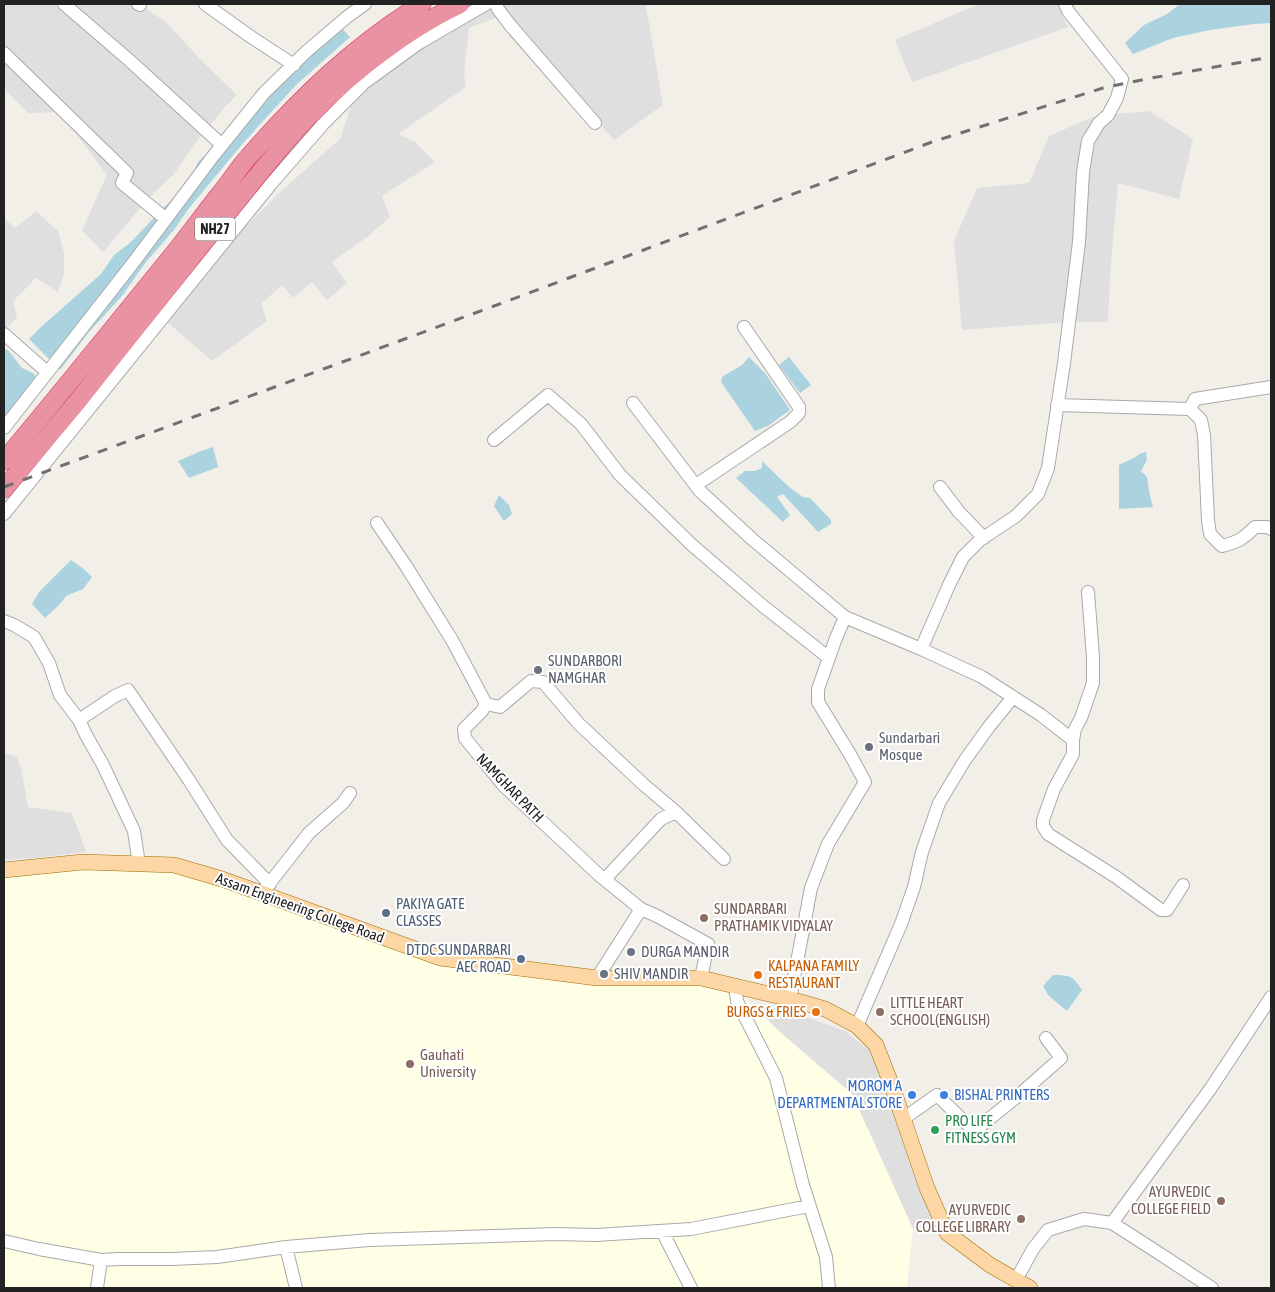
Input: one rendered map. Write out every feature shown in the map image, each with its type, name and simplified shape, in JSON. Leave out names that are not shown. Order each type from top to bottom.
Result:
[{"type":"highway","name":"NH27","points":[[4,462],[64,390],[244,163],[281,121],[327,75],[352,54],[422,4]]},
{"type":"highway","name":"NH27","points":[[4,489],[289,138],[327,99],[364,66],[399,40],[460,4]]},
{"type":"main road","name":"Assam Engineering College Road","points":[[4,870],[82,862],[174,865],[266,888],[440,958],[597,978],[702,978],[825,1009],[857,1026],[876,1045],[927,1188],[947,1233],[990,1265],[1030,1288]]},
{"type":"street","points":[[64,4],[79,8],[129,60],[222,145]]},
{"type":"street","points":[[205,4],[251,37],[294,64]]},
{"type":"street","points":[[4,428],[264,93],[350,8],[365,4]]},
{"type":"street","points":[[4,514],[265,192],[324,123],[364,83],[419,43],[486,4]]},
{"type":"street","points":[[496,4],[498,10],[510,25],[595,123]]},
{"type":"street","points":[[921,649],[963,557],[984,538],[1016,516],[1038,494],[1048,468],[1079,242],[1083,172],[1088,140],[1099,123],[1108,115],[1117,98],[1122,79],[1068,11],[1065,4]]},
{"type":"street","points":[[4,53],[128,173],[122,184],[166,219]]},
{"type":"street","points":[[696,485],[790,422],[799,413],[799,407],[744,326]]},
{"type":"street","points":[[4,334],[47,372]]},
{"type":"street","points":[[1190,410],[1195,399],[1271,387]]},
{"type":"street","points":[[494,440],[548,395],[581,424],[620,475],[692,545],[763,606],[829,658]]},
{"type":"street","points":[[632,403],[700,491],[752,539],[845,617],[982,677],[1041,715],[1074,740]]},
{"type":"street","points":[[1057,405],[1190,410],[1200,420],[1204,435],[1210,534],[1222,546],[1244,538],[1255,527],[1267,527],[1271,530]]},
{"type":"street","points":[[940,487],[959,512],[984,538]]},
{"type":"street","points":[[377,523],[452,640],[486,704],[500,707],[531,681],[543,682],[579,724],[676,812],[724,859]]},
{"type":"street","points":[[1088,592],[1093,683],[1081,718],[1075,729],[1073,754],[1054,789],[1043,820],[1044,826],[1048,834],[1161,910],[1167,910],[1183,885]]},
{"type":"street","points":[[790,999],[811,888],[828,844],[865,782],[818,702],[818,689],[845,617]]},
{"type":"street","points":[[4,622],[14,625],[34,636],[49,663],[60,695],[79,720],[103,765],[134,831],[139,864]]},
{"type":"street","points":[[79,720],[115,696],[128,690],[228,840],[266,888],[309,833],[343,803],[350,793]]},
{"type":"street","points":[[857,1026],[901,924],[914,887],[922,852],[939,803],[965,760],[1013,697]]},
{"type":"street","name":"NAMGHAR PATH","points":[[486,704],[482,711],[464,729],[465,738],[504,786],[605,879],[642,909],[708,944],[702,978]]},
{"type":"street","points":[[605,879],[661,818],[676,812]]},
{"type":"street","points":[[597,978],[642,909]]},
{"type":"street","points":[[735,986],[737,1000],[776,1078],[809,1206],[826,1257],[829,1288]]},
{"type":"street","points":[[1112,1224],[1211,1088],[1271,997]]},
{"type":"street","points":[[903,1119],[937,1095],[974,1130],[1019,1095],[1060,1058],[1046,1038]]},
{"type":"street","points":[[4,1241],[101,1260],[172,1259],[217,1257],[286,1247],[369,1240],[555,1234],[596,1235],[692,1229],[809,1206]]},
{"type":"street","points":[[1016,1280],[1032,1250],[1048,1230],[1084,1219],[1112,1224],[1212,1288]]},
{"type":"street","points":[[662,1231],[691,1288]]},
{"type":"street","points":[[286,1247],[296,1288]]},
{"type":"street","points":[[96,1288],[101,1260]]},
{"type":"shaded area","points":[[4,4],[141,4],[166,22],[237,95],[196,142],[174,174],[149,198],[103,252],[82,230],[107,175],[60,112],[28,113],[4,87]]},
{"type":"shaded area","points":[[482,4],[657,4],[646,6],[663,105],[614,140],[503,15],[469,28],[464,73],[466,87],[398,134],[415,142],[435,162],[382,196],[390,217],[367,237],[332,262],[347,283],[327,300],[312,282],[293,298],[282,285],[261,304],[267,321],[212,361],[166,321],[229,243],[279,193],[340,139],[360,80]]},
{"type":"shaded area","points":[[979,4],[1057,4],[1068,27],[912,82],[895,40]]},
{"type":"shaded area","points":[[1149,111],[1193,139],[1179,199],[1118,183],[1108,322],[1069,322],[962,330],[954,241],[977,188],[1029,183],[1049,136],[1095,116]]},
{"type":"shaded area","points":[[36,211],[58,231],[64,253],[64,274],[58,292],[36,278],[13,301],[17,317],[4,331],[4,218],[15,228]]},
{"type":"shaded area","points":[[4,753],[16,756],[21,768],[28,807],[72,813],[86,852],[4,860]]},
{"type":"shaded area","name":"Gauhati University","points":[[174,865],[440,958],[656,978],[740,993],[781,1033],[852,1094],[913,1229],[907,1288],[4,1288],[4,870]]},
{"type":"shaded area","points":[[697,1000],[755,1005],[786,1010],[845,1031],[869,1050],[940,1217],[913,1229],[867,1127],[831,1137]]},
{"type":"water","points":[[1180,4],[1271,4],[1271,23],[1210,30],[1173,38],[1133,54],[1125,43],[1144,25],[1167,14]]},
{"type":"water","points":[[337,23],[350,37],[296,85],[245,141],[146,262],[122,296],[89,332],[60,370],[29,339],[101,274],[114,255],[131,242],[164,207],[187,187],[198,162],[279,84]]},
{"type":"water","points":[[4,349],[8,350],[22,368],[33,373],[39,382],[4,416]]},
{"type":"water","points":[[749,357],[765,373],[790,410],[768,426],[755,431],[721,382],[722,377],[742,365]]},
{"type":"water","points":[[789,357],[811,385],[800,393],[779,365]]},
{"type":"water","points":[[213,447],[218,467],[189,478],[178,461]]},
{"type":"water","points":[[1146,452],[1147,460],[1141,471],[1147,477],[1153,507],[1119,509],[1119,465]]},
{"type":"water","points":[[762,461],[789,487],[803,497],[810,498],[831,520],[831,524],[818,532],[783,494],[777,497],[790,515],[783,522],[736,478],[745,471],[755,471],[762,468]]},
{"type":"water","points":[[499,495],[509,505],[512,514],[504,521],[494,506]]},
{"type":"water","points":[[71,560],[92,577],[83,589],[66,596],[45,618],[32,604],[39,592]]},
{"type":"water","points":[[1053,975],[1070,977],[1082,990],[1067,1011],[1048,995],[1043,986]]},
{"type":"railway","points":[[4,487],[932,142],[1103,88],[1271,57]]},
{"type":"place","name":"SUNDARBORI NAMGHAR","points":[[538,670]]},
{"type":"place","name":"Sundarbari Mosque","points":[[869,747]]},
{"type":"place","name":"PAKIYA GATE CLASSES","points":[[386,913]]},
{"type":"place","name":"SUNDARBARI PRATHAMIK VIDYALAY","points":[[704,918]]},
{"type":"place","name":"DURGA MANDIR","points":[[631,952]]},
{"type":"place","name":"DTDC SUNDARBARI AEC ROAD","points":[[521,959]]},
{"type":"place","name":"SHIV MANDIR","points":[[604,974]]},
{"type":"place","name":"KALPANA FAMILY RESTAURANT","points":[[758,975]]},
{"type":"place","name":"BURGS & FRIES","points":[[816,1012]]},
{"type":"place","name":"LITTLE HEART SCHOOL(ENGLISH)","points":[[880,1012]]},
{"type":"place","name":"Gauhati University","points":[[410,1064]]},
{"type":"place","name":"MOROM A DEPARTMENTAL STORE","points":[[912,1095]]},
{"type":"place","name":"BISHAL PRINTERS","points":[[944,1095]]},
{"type":"place","name":"PRO LIFE FITNESS GYM","points":[[935,1130]]},
{"type":"place","name":"AYURVEDIC COLLEGE FIELD","points":[[1221,1201]]},
{"type":"place","name":"AYURVEDIC COLLEGE LIBRARY","points":[[1021,1219]]}]
